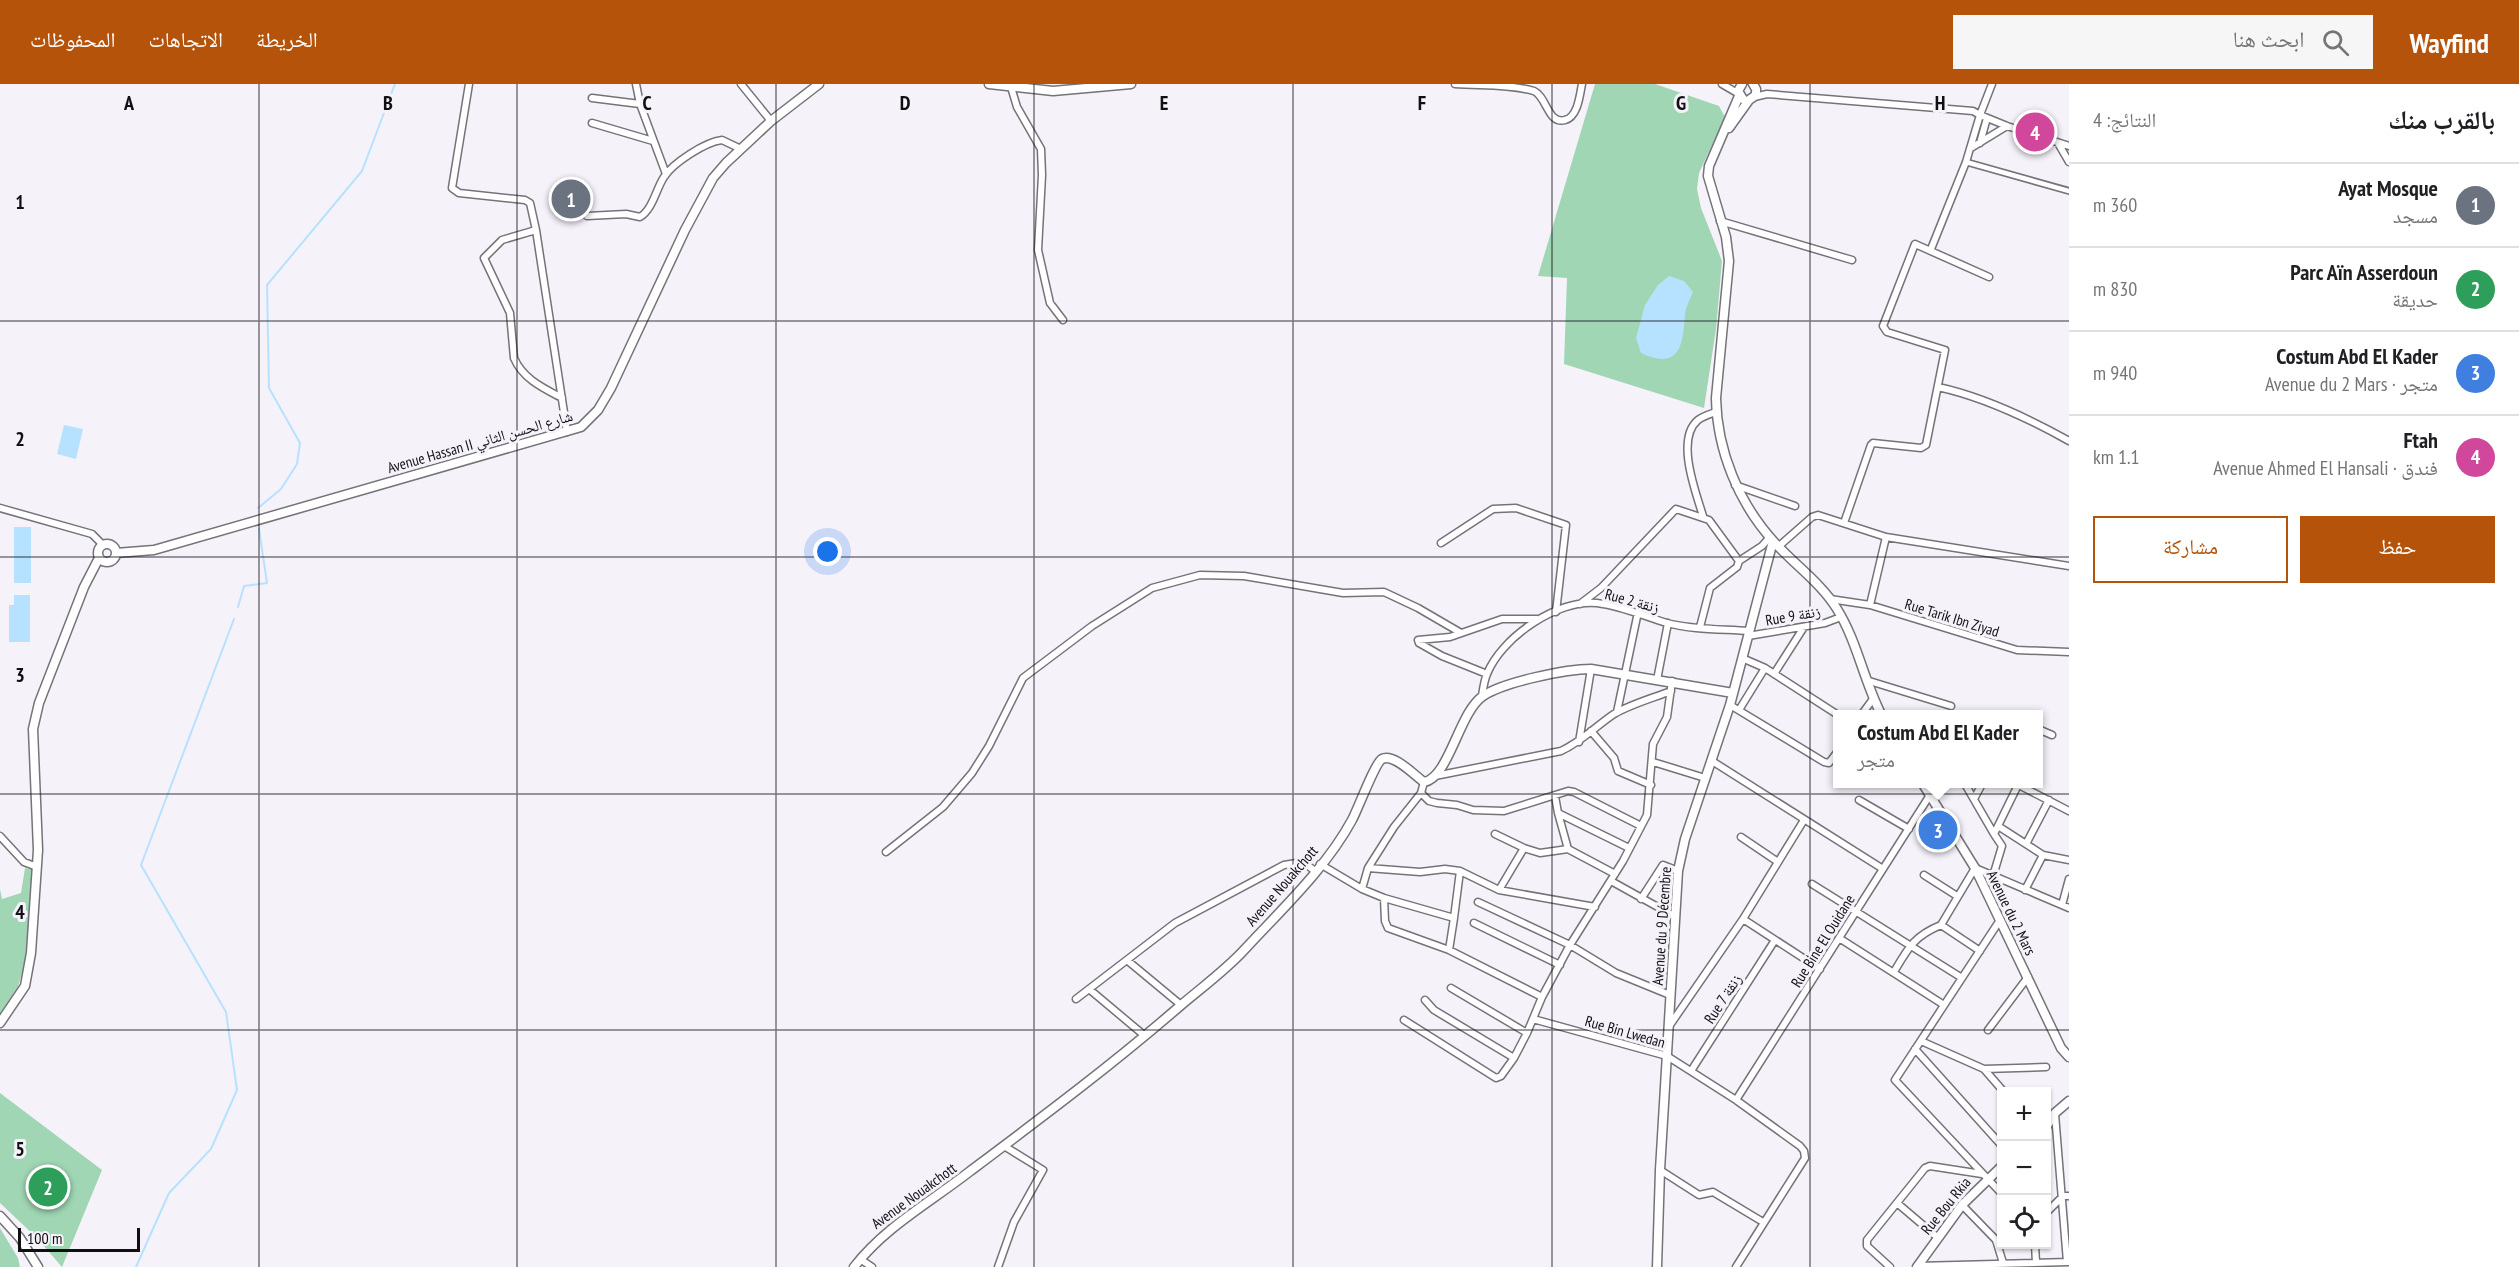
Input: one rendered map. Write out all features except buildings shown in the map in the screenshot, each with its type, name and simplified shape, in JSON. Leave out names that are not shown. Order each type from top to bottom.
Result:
[{"type":"street","points":[[469,84],[453,190],[459,194],[528,201],[536,230],[567,432]]},
{"type":"street","points":[[636,84],[640,104],[666,174]]},
{"type":"street","points":[[741,84],[771,121]]},
{"type":"street","name":"Avenue Hassan II شارع الحسن الثاني","points":[[116,553],[154,550],[581,428],[598,410],[611,388],[705,190],[726,163],[771,121],[819,84]]},
{"type":"street","points":[[989,84],[1053,91],[1131,84]]},
{"type":"street","points":[[1455,84],[1532,90],[1543,99],[1552,117],[1567,120],[1572,117],[1580,98],[1582,84]]},
{"type":"street","points":[[1722,84],[1767,94],[1973,111],[2007,126],[2069,146]]},
{"type":"street","points":[[1931,249],[1966,162],[1992,84]]},
{"type":"street","points":[[1011,87],[1017,107],[1041,149],[1038,250],[1050,303],[1063,320]]},
{"type":"street","points":[[1739,88],[1711,160],[1708,176],[1726,237],[1730,261],[1716,412],[1734,485],[1775,543],[1830,598],[1841,617],[1879,710]]},
{"type":"street","points":[[1721,138],[1754,90]]},
{"type":"street","points":[[592,98],[640,104]]},
{"type":"street","points":[[1980,143],[1987,118]]},
{"type":"street","points":[[592,123],[653,141]]},
{"type":"street","points":[[1971,148],[2007,126]]},
{"type":"street","points":[[587,216],[626,214],[640,217],[649,208],[666,174],[689,156],[714,141],[728,142],[741,149]]},
{"type":"street","points":[[2058,142],[2069,162]]},
{"type":"street","points":[[1966,162],[2069,191]]},
{"type":"street","points":[[1720,221],[1852,260]]},
{"type":"street","points":[[536,230],[502,240],[484,258],[510,313],[513,353],[517,365],[537,384],[562,398]]},
{"type":"street","points":[[1844,523],[1873,443],[1924,447],[1945,350],[1887,332],[1883,326],[1915,244],[1931,249],[1989,277]]},
{"type":"street","points":[[1938,387],[1965,393],[2069,441]]},
{"type":"street","points":[[1703,516],[1688,466],[1687,453],[1692,427],[1703,417],[1716,412]]},
{"type":"street","points":[[1734,485],[1795,506]]},
{"type":"street","points":[[0,508],[92,534],[104,545]]},
{"type":"street","points":[[1441,543],[1492,509],[1516,508],[1566,525],[1556,612]]},
{"type":"street","points":[[1580,604],[1601,588],[1676,509],[1703,516],[1712,523],[1739,561]]},
{"type":"street","points":[[1700,627],[1710,588],[1737,567],[1739,561],[1762,546],[1775,543],[1815,515],[1886,537],[2069,566]]},
{"type":"street","points":[[1870,605],[1886,537]]},
{"type":"street","name":"Avenue du 9 Décembre","points":[[1657,1267],[1660,1170],[1678,872],[1686,839],[1730,705],[1767,564],[1775,543]]},
{"type":"street","points":[[0,1023],[21,994],[27,978],[31,953],[37,867],[33,729],[39,703],[84,587],[99,558],[98,550],[104,545],[111,545],[116,553],[114,558],[107,562],[99,558]]},
{"type":"street","points":[[885,852],[943,807],[972,773],[989,746],[1023,678],[1092,626],[1152,588],[1184,578],[1212,575],[1257,578],[1343,593],[1384,592],[1418,608],[1461,633]]},
{"type":"street","name":"Rue Tarik Ibn Ziyad","points":[[1830,598],[1870,605],[2017,650],[2069,652]]},
{"type":"street","name":"Rue 2 زنقة","points":[[1482,696],[1486,674],[1509,643],[1537,619],[1580,604],[1597,603],[1638,612],[1668,623],[1749,633]]},
{"type":"street","points":[[1617,712],[1638,612]]},
{"type":"street","name":"Rue 9 زنقة","points":[[1749,633],[1804,627],[1841,617]]},
{"type":"street","points":[[1486,674],[1442,656],[1419,642],[1420,639],[1450,637],[1502,619],[1537,619]]},
{"type":"street","points":[[1658,680],[1668,623]]},
{"type":"street","points":[[1774,674],[1804,627]]},
{"type":"street","points":[[1742,658],[1765,668],[1833,712]]},
{"type":"street","points":[[1739,710],[1765,668]]},
{"type":"street","points":[[1580,742],[1591,669]]},
{"type":"street","points":[[1435,776],[1460,728],[1482,696],[1508,685],[1568,670],[1591,669],[1733,693]]},
{"type":"street","points":[[1866,680],[1951,706]]},
{"type":"street","points":[[1404,1020],[1496,1077],[1501,1076],[1514,1058],[1542,997],[1570,945],[1611,881],[1641,826],[1650,805],[1653,744],[1667,717],[1672,681]]},
{"type":"street","points":[[1362,889],[1368,868],[1394,827],[1421,793],[1424,782],[1435,776],[1561,751],[1580,742],[1617,712],[1671,691]]},
{"type":"street","points":[[1865,710],[1873,699]]},
{"type":"street","points":[[1730,705],[1824,762],[1829,763],[1833,758]]},
{"type":"street","points":[[1591,731],[1614,758],[1618,771],[1651,785]]},
{"type":"street","points":[[2043,731],[2052,735]]},
{"type":"street","name":"Avenue Nouakchott","points":[[854,1267],[888,1231],[1004,1146],[1145,1036],[1243,952],[1318,868],[1351,821],[1379,761],[1389,758],[1396,761],[1424,782]]},
{"type":"street","points":[[1712,761],[1883,869]]},
{"type":"street","points":[[1653,762],[1705,778]]},
{"type":"street","name":"Avenue du 2 Mars","points":[[1926,788],[1975,868],[2061,1048],[2069,1057]]},
{"type":"street","points":[[1968,788],[2002,846],[1993,876]]},
{"type":"street","points":[[1974,799],[1980,788]]},
{"type":"street","points":[[1994,834],[2015,788]]},
{"type":"street","points":[[2025,788],[2069,811]]},
{"type":"street","points":[[1421,793],[1429,801],[1484,812],[1516,809],[1568,791],[1641,826]]},
{"type":"street","name":"Rue Bine El Ouidane","points":[[1736,1100],[1930,795]]},
{"type":"street","points":[[1555,796],[1568,849]]},
{"type":"street","points":[[1859,800],[1909,829]]},
{"type":"street","points":[[2026,844],[2049,800]]},
{"type":"street","points":[[1558,813],[1629,848]]},
{"type":"street","points":[[1669,1026],[1743,919],[1804,820]]},
{"type":"street","points":[[1998,826],[2043,855],[2069,860]]},
{"type":"street","points":[[1495,834],[1524,848],[1544,853],[1568,849],[1614,874]]},
{"type":"street","points":[[0,836],[24,862],[37,867]]},
{"type":"street","points":[[1741,837],[1778,862]]},
{"type":"street","points":[[1499,890],[1524,848]]},
{"type":"street","points":[[2025,890],[2043,855]]},
{"type":"street","points":[[1076,999],[1175,923],[1284,865],[1303,862],[1384,898],[1454,918]]},
{"type":"street","points":[[1641,899],[1663,865],[1678,872]]},
{"type":"street","points":[[1368,868],[1420,872],[1445,869],[1460,871],[1499,890],[1595,907]]},
{"type":"street","points":[[1894,972],[1910,945],[1921,934],[1941,925],[1975,868],[2065,907],[2069,879]]},
{"type":"street","points":[[1449,950],[1460,871]]},
{"type":"street","points":[[1924,875],[1957,896]]},
{"type":"street","points":[[1611,881],[1674,916]]},
{"type":"street","points":[[1812,884],[1962,978]]},
{"type":"street","points":[[1384,898],[1385,921],[1388,928],[1449,950],[1542,997]]},
{"type":"street","points":[[1478,902],[1570,945],[1616,973],[1670,995]]},
{"type":"street","points":[[1743,919],[1820,969]]},
{"type":"street","points":[[1997,1190],[1895,1080],[2000,920]]},
{"type":"street","points":[[1474,923],[1560,965]]},
{"type":"street","points":[[1941,925],[1980,951]]},
{"type":"street","points":[[1839,938],[1944,1005]]},
{"type":"street","name":"Rue 7 زنقة","points":[[1691,1071],[1774,940]]},
{"type":"street","points":[[1128,961],[1182,1005]]},
{"type":"street","points":[[1988,1030],[2028,977]]},
{"type":"street","points":[[1451,988],[1527,1032]]},
{"type":"street","points":[[1089,989],[1145,1036]]},
{"type":"street","points":[[1425,1000],[1434,1010],[1514,1058]]},
{"type":"street","name":"Rue Bin Lwedan","points":[[1533,1019],[1667,1056],[1736,1100],[1804,1151],[1805,1158],[1763,1222]]},
{"type":"street","points":[[1921,1041],[1984,1069],[2000,1087]]},
{"type":"street","points":[[1915,1049],[1997,1141]]},
{"type":"street","points":[[1984,1069],[2046,1066]]},
{"type":"street","points":[[2051,1119],[2068,1101]]},
{"type":"street","points":[[1917,1267],[2068,1262],[2066,1196],[2055,1113]]},
{"type":"street","points":[[998,1267],[1014,1222],[1043,1170],[1004,1146]]},
{"type":"street","points":[[1890,1267],[1866,1243],[1928,1166],[1985,1176]]},
{"type":"street","name":"Rue Bou Rkia","points":[[1917,1267],[1962,1204],[1985,1176],[1997,1168]]},
{"type":"street","points":[[1660,1170],[1700,1195],[1713,1192],[1763,1222],[1736,1267]]},
{"type":"street","points":[[2051,1209],[2066,1196]]},
{"type":"street","points":[[1897,1203],[1937,1237]]},
{"type":"street","points":[[1962,1204],[1996,1240],[2004,1265]]},
{"type":"street","points":[[0,1216],[20,1238],[38,1267]]},
{"type":"street","points":[[2035,1249],[2036,1263]]},
{"type":"street","points":[[860,1259],[872,1267]]},
{"type":"green space","points":[[1595,84],[1655,84],[1719,106],[1725,117],[1699,173],[1697,189],[1701,208],[1722,261],[1716,329],[1704,408],[1564,364],[1567,278],[1538,276]]},
{"type":"green space","points":[[25,868],[33,870],[25,962],[18,987],[0,1014],[0,889],[2,899],[21,893]]},
{"type":"green space","points":[[0,1093],[102,1170],[62,1267],[37,1238],[0,1203]]},
{"type":"green space","points":[[0,1228],[18,1258],[20,1267],[0,1267]]},
{"type":"water","points":[[1669,276],[1684,281],[1693,292],[1688,303],[1683,336],[1677,352],[1672,357],[1654,358],[1641,353],[1636,338],[1645,305],[1658,285]]},
{"type":"water","points":[[64,425],[83,429],[76,459],[57,454]]},
{"type":"water","points":[[14,527],[31,527],[31,583],[14,583]]},
{"type":"water","points":[[14,595],[30,595],[30,642],[9,642],[9,605],[14,605]]},
{"type":"waterway","points":[[258,508],[281,489],[297,464],[300,443],[269,388],[267,285],[362,171],[395,84]]},
{"type":"waterway","points":[[238,607],[244,586],[267,583],[259,529]]},
{"type":"waterway","points":[[136,1267],[169,1193],[211,1149],[237,1090],[226,1012],[141,865],[234,619]]},
{"type":"place","name":"Ftah","points":[[2035,132]]},
{"type":"place","name":"Ayat Mosque","points":[[571,199]]},
{"type":"place","name":"Costum Abd El Kader","points":[[1938,830]]},
{"type":"place","name":"Parc Aïn Asserdoun","points":[[48,1187]]}]
